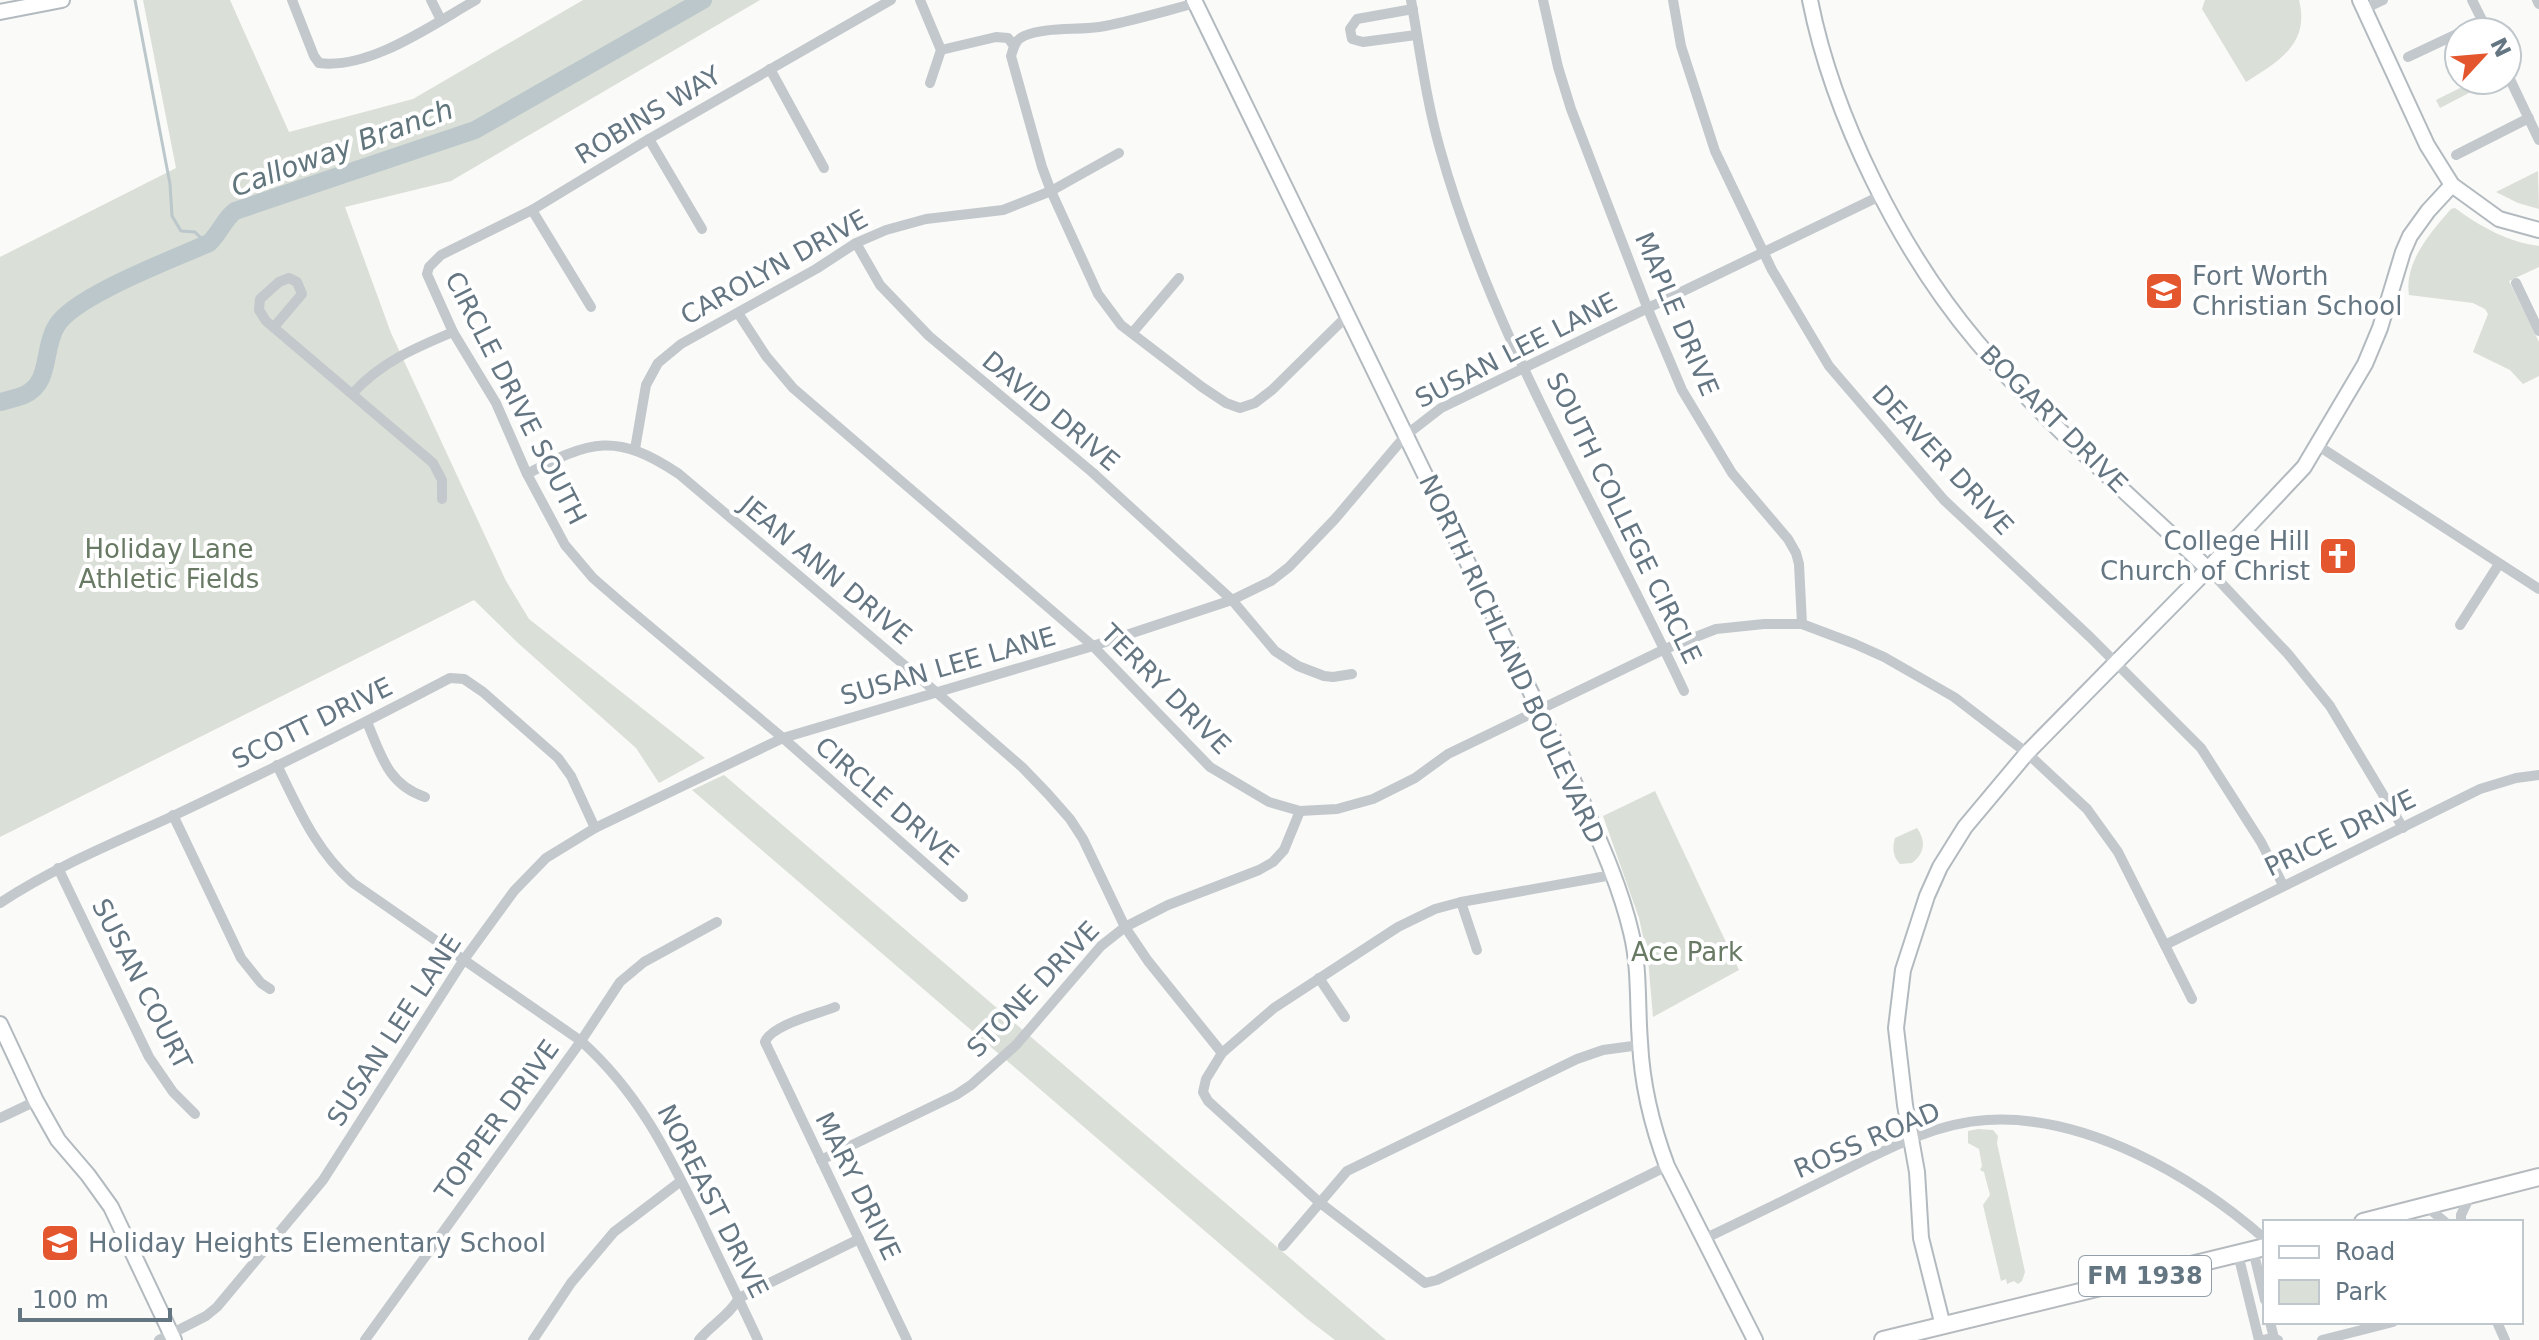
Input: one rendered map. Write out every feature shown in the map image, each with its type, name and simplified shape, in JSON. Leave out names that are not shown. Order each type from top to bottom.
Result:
[{"type":"main road","points":[[2371,1220],[2539,1177]]},
{"type":"main road","name":"FM 1938","points":[[1883,1340],[2255,1248]]},
{"type":"street","points":[[0,12],[62,0]]},
{"type":"street","points":[[292,0],[319,63],[350,61],[372,55],[476,0]]},
{"type":"street","points":[[431,0],[441,20]]},
{"type":"street","name":"ROBINS WAY","points":[[429,267],[441,255],[532,210],[891,0]]},
{"type":"street","points":[[920,0],[941,50],[930,83]]},
{"type":"street","name":"MAPLE DRIVE","points":[[1543,0],[1571,109],[1647,307],[1689,402],[1732,473],[1788,539],[1796,553],[1802,624]]},
{"type":"street","name":"DEAVER DRIVE","points":[[1673,0],[1681,46],[1715,151],[1763,253],[1829,366],[1944,500],[2201,748],[2261,842],[2283,885]]},
{"type":"street","name":"BOGART DRIVE","points":[[1810,0],[1841,106],[1882,195],[1922,266],[1976,341],[2021,391],[2208,569],[2288,654],[2330,706],[2403,828]]},
{"type":"street","points":[[2383,0],[2362,4],[2427,145],[2452,185],[2499,219],[2539,230]]},
{"type":"street","points":[[1195,2],[1104,26],[1036,33],[1016,41],[1014,46],[1011,56],[1042,167],[1098,294],[1121,325],[1202,387],[1240,408],[1255,403],[1272,390],[1348,315]]},
{"type":"street","name":"NORTH RICHLAND BOULEVARD","points":[[1195,2],[1570,773],[1612,875],[1631,933],[1648,1109],[1667,1166],[1755,1340]]},
{"type":"street","points":[[1412,4],[1357,19],[1350,29],[1352,39],[1363,42],[1416,35]]},
{"type":"street","name":"SOUTH COLLEGE CIRCLE","points":[[1412,4],[1439,147],[1481,267],[1524,368],[1684,691]]},
{"type":"street","points":[[941,50],[996,37],[1008,38],[1014,46]]},
{"type":"street","points":[[2408,57],[2443,40]]},
{"type":"street","points":[[770,69],[824,168]]},
{"type":"street","points":[[2518,96],[2539,140]]},
{"type":"street","points":[[2456,155],[2529,118]]},
{"type":"street","points":[[649,139],[702,229]]},
{"type":"street","name":"CAROLYN DRIVE","points":[[635,449],[646,385],[658,363],[681,344],[856,243],[886,230],[926,219],[1003,210],[1051,191],[1119,153]]},
{"type":"street","points":[[1943,1326],[1921,1238],[1917,1172],[1896,1028],[1903,970],[1916,924],[1940,867],[1965,827],[2027,753],[2304,467],[2365,364],[2410,236],[2452,185]]},
{"type":"street","name":"SUSAN LEE LANE","points":[[168,1338],[217,1307],[323,1180],[463,961],[526,877],[546,858],[595,828],[783,738],[1093,646],[1232,600],[1271,581],[1289,567],[1335,519],[1406,435],[1441,408],[1882,195]]},
{"type":"street","points":[[532,210],[591,307]]},
{"type":"street","name":"DAVID DRIVE","points":[[856,243],[880,285],[929,336],[1092,472],[1232,600],[1275,651],[1298,666],[1324,676],[1352,674]]},
{"type":"street","name":"CIRCLE DRIVE SOUTH","points":[[429,267],[427,274],[453,332],[496,403],[527,474],[565,545],[593,578],[783,738]]},
{"type":"street","points":[[274,327],[302,294],[297,282],[289,278],[279,282],[260,299],[259,310],[274,327],[433,463],[442,480],[442,499]]},
{"type":"street","points":[[1133,332],[1179,278]]},
{"type":"street","points":[[2516,283],[2539,330]]},
{"type":"street","name":"TERRY DRIVE","points":[[738,313],[766,356],[793,388],[1093,646],[1210,767],[1269,802],[1300,811],[1337,809],[1373,799],[1415,778],[1448,754],[1665,649],[1716,629],[1802,624],[1884,657],[1954,697],[2027,753],[2095,819],[2118,852],[2192,999]]},
{"type":"street","points":[[353,393],[376,370],[407,352],[453,332]]},
{"type":"street","name":"JEAN ANN DRIVE","points":[[527,474],[574,451],[620,445],[650,455],[679,474],[1022,767],[1070,819],[1083,839],[1125,927],[1148,961],[1222,1053]]},
{"type":"street","points":[[2317,445],[2539,589]]},
{"type":"street","points":[[2460,625],[2499,564]]},
{"type":"street","name":"SCOTT DRIVE","points":[[0,903],[58,868],[367,722],[450,678],[464,679],[483,692],[558,758],[571,776],[595,828]]},
{"type":"street","points":[[367,722],[383,759],[399,785],[425,797]]},
{"type":"street","name":"CIRCLE DRIVE","points":[[783,738],[963,897]]},
{"type":"street","name":"NOREAST DRIVE","points":[[277,765],[312,837],[336,868],[463,961],[581,1041],[629,1091],[662,1143],[758,1340]]},
{"type":"street","name":"PRICE DRIVE","points":[[2165,945],[2480,789],[2539,775]]},
{"type":"street","name":"STONE DRIVE","points":[[821,1160],[971,1085],[1016,1045],[1084,963],[1125,927],[1168,905],[1273,862],[1284,850],[1300,811]]},
{"type":"street","points":[[173,815],[241,958],[261,983],[270,989]]},
{"type":"street","name":"SUSAN COURT","points":[[58,868],[149,1057],[173,1092],[195,1114]]},
{"type":"street","points":[[1612,875],[1461,902],[1435,909],[1398,927],[1274,1008],[1222,1053],[1206,1079],[1203,1092],[1208,1101],[1319,1202],[1425,1283],[1437,1280],[1667,1166]]},
{"type":"street","points":[[1461,902],[1477,950]]},
{"type":"street","name":"TOPPER DRIVE","points":[[365,1340],[581,1041],[620,982],[653,957],[717,922]]},
{"type":"street","points":[[1319,978],[1345,1017]]},
{"type":"street","name":"MARY DRIVE","points":[[835,1007],[777,1029],[767,1036],[765,1042],[907,1340]]},
{"type":"street","points":[[0,1024],[58,1140],[111,1207],[168,1338]]},
{"type":"street","points":[[1283,1246],[1347,1171],[1577,1059],[1603,1050],[1640,1045]]},
{"type":"street","points":[[0,1118],[36,1101]]},
{"type":"street","name":"ROSS ROAD","points":[[1704,1239],[1910,1140],[1950,1126],[1986,1120],[2016,1120],[2063,1127],[2122,1147],[2201,1191],[2255,1248]]},
{"type":"street","points":[[533,1340],[571,1283],[614,1232],[681,1181]]},
{"type":"street","points":[[2461,1220],[2471,1194]]},
{"type":"street","points":[[2426,1206],[2443,1220]]},
{"type":"street","points":[[699,1340],[710,1326],[732,1311],[739,1298],[859,1239]]},
{"type":"street","points":[[2255,1248],[2263,1290]]},
{"type":"street","points":[[2255,1248],[2263,1305]]},
{"type":"street","points":[[2322,1340],[2385,1324]]},
{"type":"green space","name":"Holiday Lane Athletic Fields","points":[[143,0],[230,0],[289,132],[413,99],[583,0],[760,0],[451,181],[345,207],[391,333],[506,581],[529,619],[705,758],[659,783],[636,748],[474,600],[0,837],[0,257],[176,168]]},
{"type":"green space","points":[[2205,0],[2299,0],[2301,15],[2296,40],[2270,67],[2246,82],[2202,9]]},
{"type":"green space","points":[[2444,96],[2463,96],[2440,108],[2436,100]]},
{"type":"green space","points":[[2538,171],[2539,209],[2496,192]]},
{"type":"green space","points":[[2455,208],[2495,233],[2539,246],[2539,267],[2509,281],[2539,342],[2539,376],[2523,384],[2510,370],[2473,352],[2488,314],[2485,309],[2473,303],[2409,295],[2415,259],[2443,218]]},
{"type":"green space","points":[[724,775],[1386,1340],[1335,1340],[1306,1318],[692,790]]},
{"type":"green space","name":"Ace Park","points":[[1655,791],[1739,970],[1653,1017],[1648,959],[1639,918],[1603,816]]},
{"type":"green space","points":[[1917,828],[1923,842],[1922,851],[1912,863],[1900,864],[1894,852],[1895,838]]},
{"type":"green space","points":[[1993,1130],[1998,1136],[2025,1272],[2018,1284],[2014,1281],[2007,1284],[2006,1279],[2001,1281],[1983,1205],[1990,1195],[1984,1172],[1980,1170],[1979,1149],[1968,1143],[1968,1131]]},
{"type":"waterway","points":[[135,0],[170,184],[172,216],[181,231],[195,232],[200,237],[200,247]]},
{"type":"waterway","name":"Calloway Branch","points":[[0,402],[24,395],[39,382],[52,334],[68,314],[104,290],[209,243],[235,211],[475,130],[703,0]]},
{"type":"place","name":"Fort Worth Christian School","points":[[2164,291]]},
{"type":"place","name":"College Hill Church of Christ","points":[[2338,556]]},
{"type":"place","name":"Holiday Heights Elementary School","points":[[60,1243]]}]
